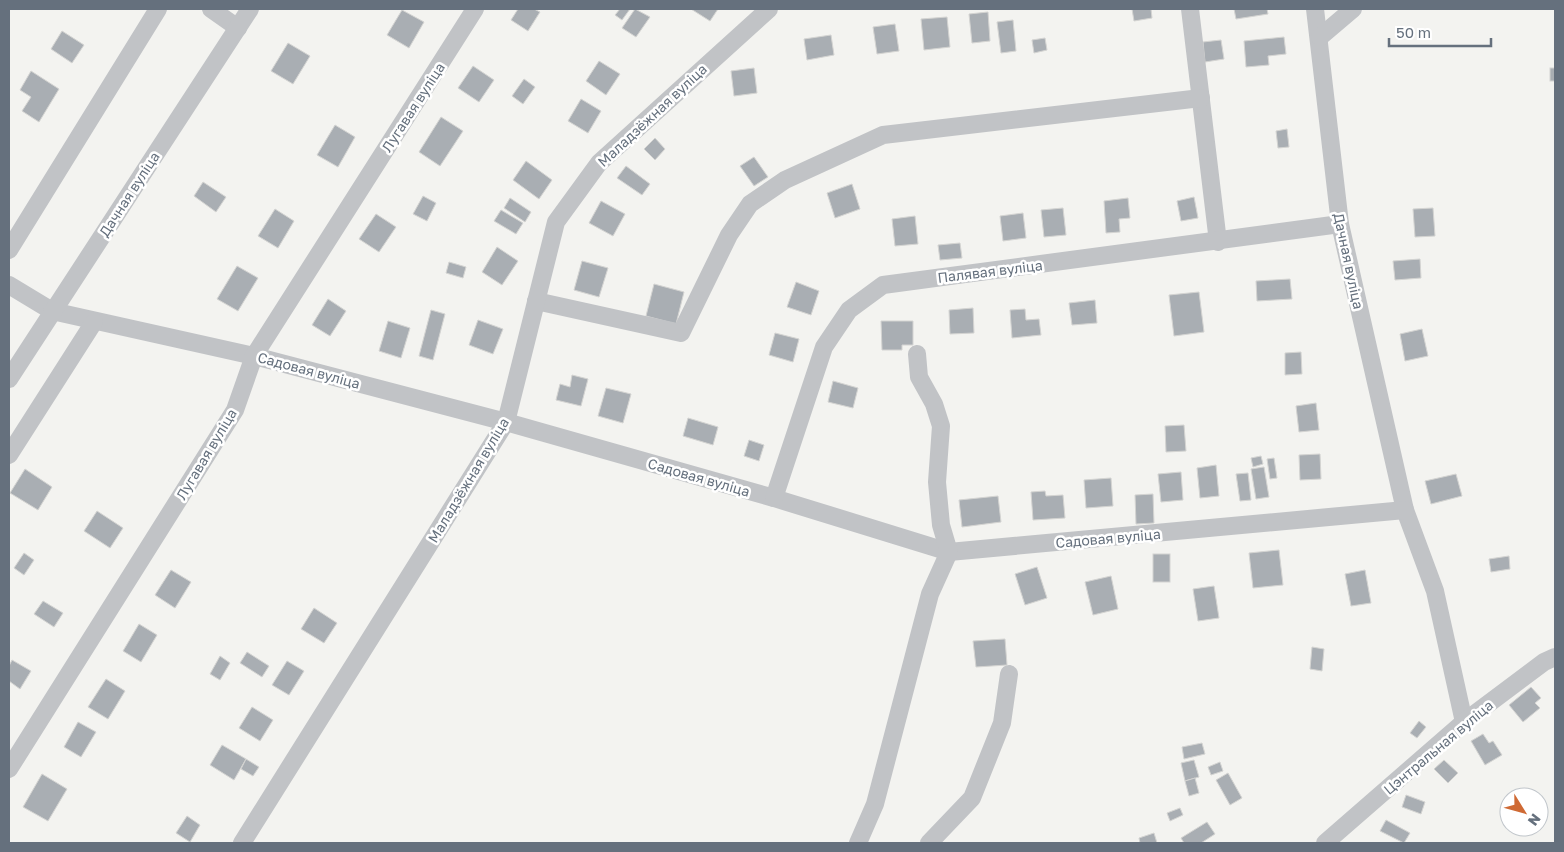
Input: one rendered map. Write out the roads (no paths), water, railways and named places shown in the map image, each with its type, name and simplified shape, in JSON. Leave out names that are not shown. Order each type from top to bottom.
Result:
[{"type":"street","points":[[9,250],[158,9]]},
{"type":"street","points":[[211,9],[238,28]]},
{"type":"street","name":"Дачная вуліца","points":[[9,379],[250,9]]},
{"type":"street","name":"Лугавая вуліца","points":[[9,769],[235,410],[254,356],[476,9]]},
{"type":"street","name":"Маладзёжная вуліца","points":[[242,843],[506,422],[556,222],[599,163],[769,9]]},
{"type":"street","points":[[1190,9],[1218,242]]},
{"type":"street","name":"Дачная вуліца","points":[[1315,9],[1320,37],[1340,224],[1405,510],[1435,591],[1464,722]]},
{"type":"street","points":[[1320,37],[1353,9]]},
{"type":"street","points":[[536,301],[681,333],[729,235],[750,204],[785,180],[874,140],[893,134],[1200,98]]},
{"type":"street","name":"Палявая вуліца","points":[[774,498],[824,347],[849,310],[883,285],[1218,242],[1340,224]]},
{"type":"street","name":"Садовая вуліца","points":[[9,285],[52,311],[94,322],[254,356],[506,422],[774,498],[949,552],[1405,510]]},
{"type":"street","points":[[9,455],[94,322]]},
{"type":"street","points":[[858,843],[875,804],[930,594],[949,552],[941,526],[937,482],[941,426],[934,404],[919,377],[917,354]]},
{"type":"street","name":"Цэнтральная вуліца","points":[[1325,843],[1464,722],[1544,662],[1555,656]]},
{"type":"street","points":[[928,843],[972,798],[1002,724],[1009,674]]}]
